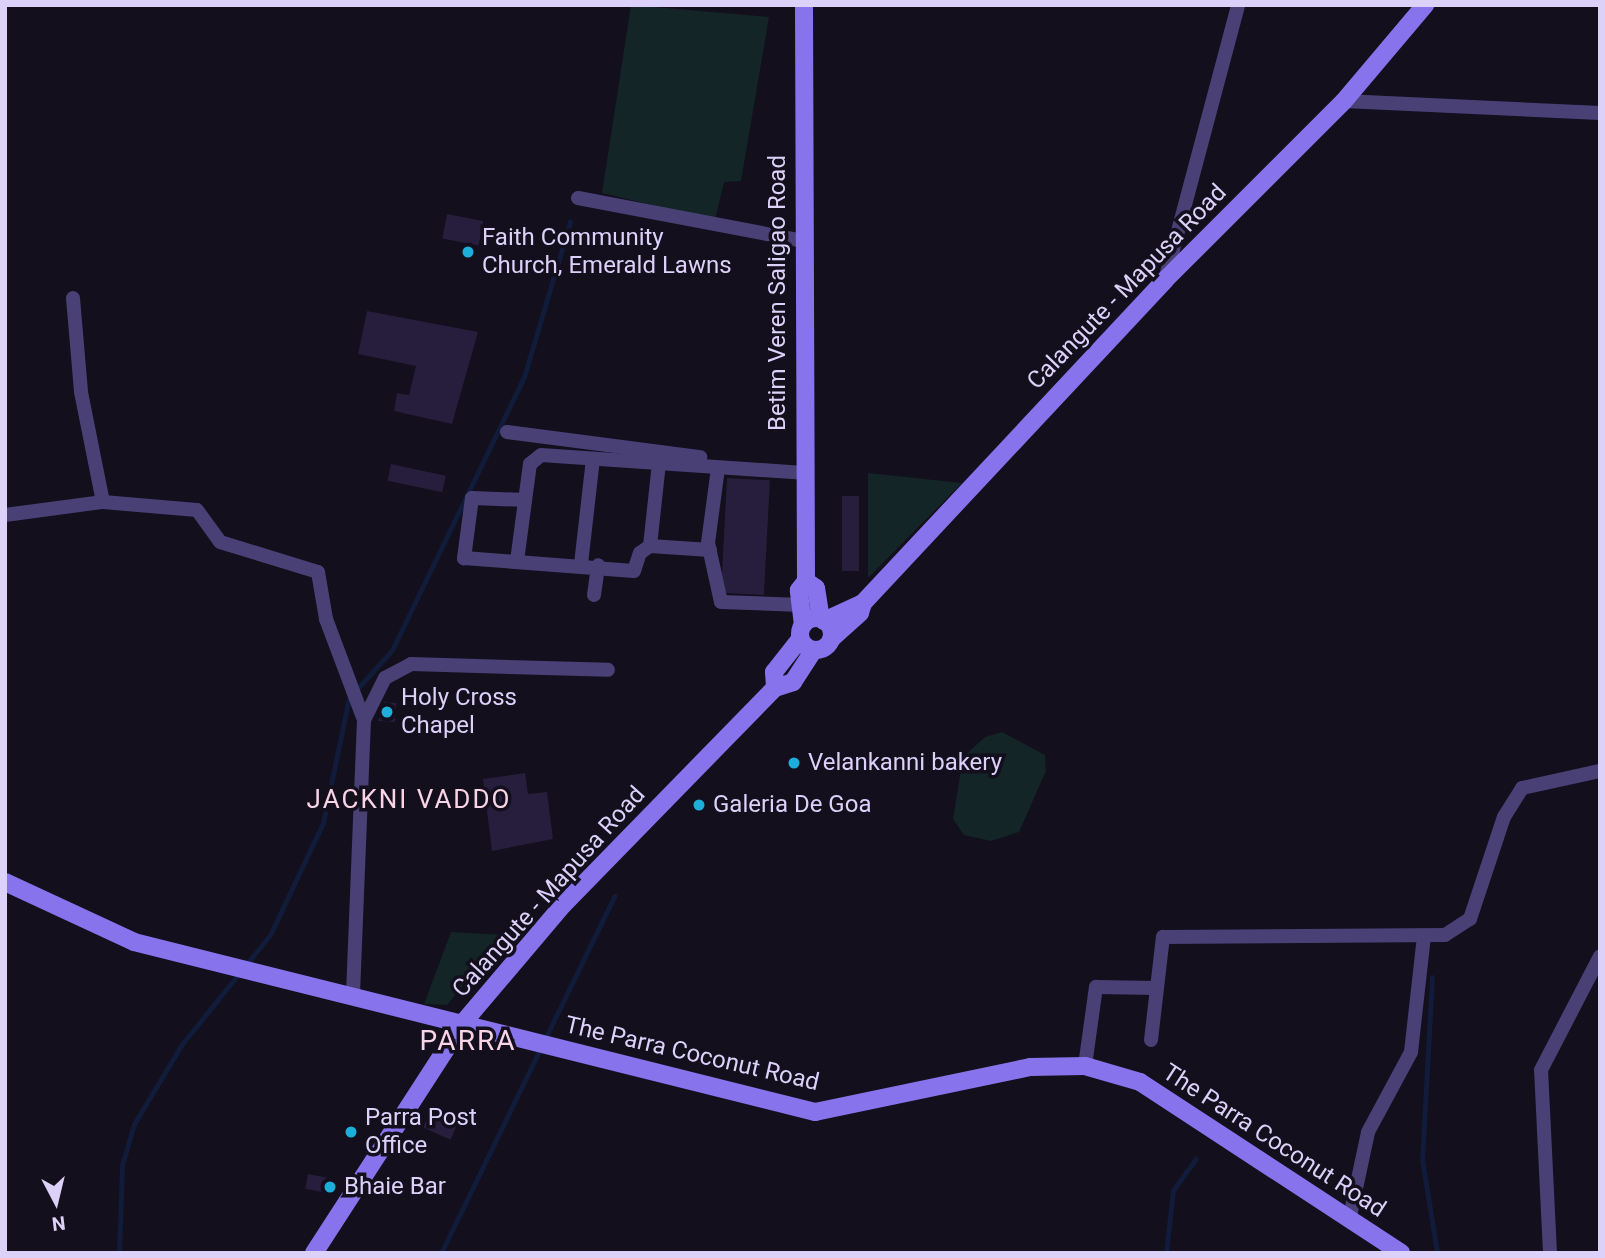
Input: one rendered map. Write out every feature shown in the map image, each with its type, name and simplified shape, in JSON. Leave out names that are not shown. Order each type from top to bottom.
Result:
[{"type":"main road","name":"Betim Veren Saligao Road","points":[[803,5],[803,470],[806,581],[801,605],[806,638]]},
{"type":"main road","name":"Calangute - Mapusa Road","points":[[314,1253],[462,1024],[563,905],[775,688],[793,682],[806,638],[823,620],[863,603],[1165,280],[1344,101],[1424,5]]},
{"type":"main road","name":"Betim Veren Saligao Road","points":[[806,581],[816,588],[823,620]]},
{"type":"main road","name":"Calangute - Mapusa Road","points":[[806,638],[831,639],[860,613],[863,603]]},
{"type":"main road","points":[[823,620],[831,639]]},
{"type":"main road","name":"The Parra Coconut Road","points":[[5,882],[134,942],[815,1112],[1030,1067],[1085,1066],[1140,1082],[1349,1222],[1401,1253]]},
{"type":"street","points":[[1165,280],[1238,5]]},
{"type":"street","points":[[1344,101],[1600,113]]},
{"type":"street","points":[[578,198],[803,241]]},
{"type":"street","points":[[73,299],[81,392],[103,502]]},
{"type":"street","points":[[507,432],[803,470]]},
{"type":"street","points":[[517,561],[534,458],[803,470]]},
{"type":"street","points":[[581,564],[593,459]]},
{"type":"street","points":[[650,547],[659,463]]},
{"type":"street","points":[[718,468],[710,550],[725,606],[801,605]]},
{"type":"street","points":[[525,500],[478,496],[469,505],[464,558],[598,565],[634,570],[640,552],[650,547],[710,550]]},
{"type":"street","points":[[5,515],[103,502],[197,510],[220,542],[318,572],[326,619],[364,719],[353,996]]},
{"type":"street","points":[[594,596],[598,565]]},
{"type":"street","points":[[364,719],[385,678],[411,664],[608,670]]},
{"type":"street","points":[[1152,1040],[1163,937],[1445,935],[1470,919],[1504,817],[1522,788],[1600,771]]},
{"type":"street","points":[[1349,1222],[1368,1132],[1411,1052],[1424,936]]},
{"type":"street","points":[[1550,1253],[1541,1070],[1600,956]]},
{"type":"street","points":[[1085,1066],[1096,987],[1157,988]]},
{"type":"shaded area","points":[[631,5],[769,17],[741,181],[724,182],[715,220],[602,193]]},
{"type":"shaded area","points":[[868,473],[962,483],[868,578]]},
{"type":"shaded area","points":[[1002,732],[1045,755],[1046,771],[1019,832],[991,841],[964,835],[953,819],[963,757],[985,737]]},
{"type":"shaded area","points":[[451,932],[505,935],[447,1005],[424,1004]]},
{"type":"building","points":[[447,214],[483,221],[479,246],[442,239]]},
{"type":"building","points":[[367,311],[478,332],[452,424],[394,411],[397,393],[409,395],[416,366],[358,354]]},
{"type":"building","points":[[391,464],[446,476],[442,492],[387,481]]},
{"type":"building","points":[[727,478],[770,480],[764,595],[721,593]]},
{"type":"building","points":[[842,496],[859,496],[859,571],[842,571]]},
{"type":"building","name":"Holy Cross Chapel","points":[[384,702],[396,703],[395,722],[378,721]]},
{"type":"building","points":[[525,773],[528,794],[547,792],[553,839],[492,851],[483,779]]},
{"type":"building","points":[[430,1112],[457,1124],[450,1140],[423,1128]]},
{"type":"building","points":[[308,1174],[333,1179],[330,1193],[305,1189]]},
{"type":"waterway","points":[[119,1253],[122,1165],[134,1124],[182,1044],[270,935],[323,823],[349,698],[392,650],[524,377],[570,222]]},
{"type":"waterway","points":[[441,1253],[614,896]]},
{"type":"waterway","points":[[1432,977],[1422,1159],[1437,1253]]},
{"type":"waterway","points":[[1166,1253],[1173,1190],[1196,1158]]},
{"type":"place","name":"Faith Community Church, Emerald Lawns","points":[[468,252]]},
{"type":"place","name":"Holy Cross Chapel","points":[[387,712]]},
{"type":"place","name":"Velankanni bakery","points":[[794,763]]},
{"type":"place","name":"Galeria De Goa","points":[[699,805]]},
{"type":"place","name":"Parra Post Office","points":[[351,1132]]},
{"type":"place","name":"Bhaie Bar","points":[[330,1187]]},
{"type":"district","name":"JACKNI VADDO","points":[[409,800]]},
{"type":"district","name":"PARRA","points":[[468,1041]]}]
